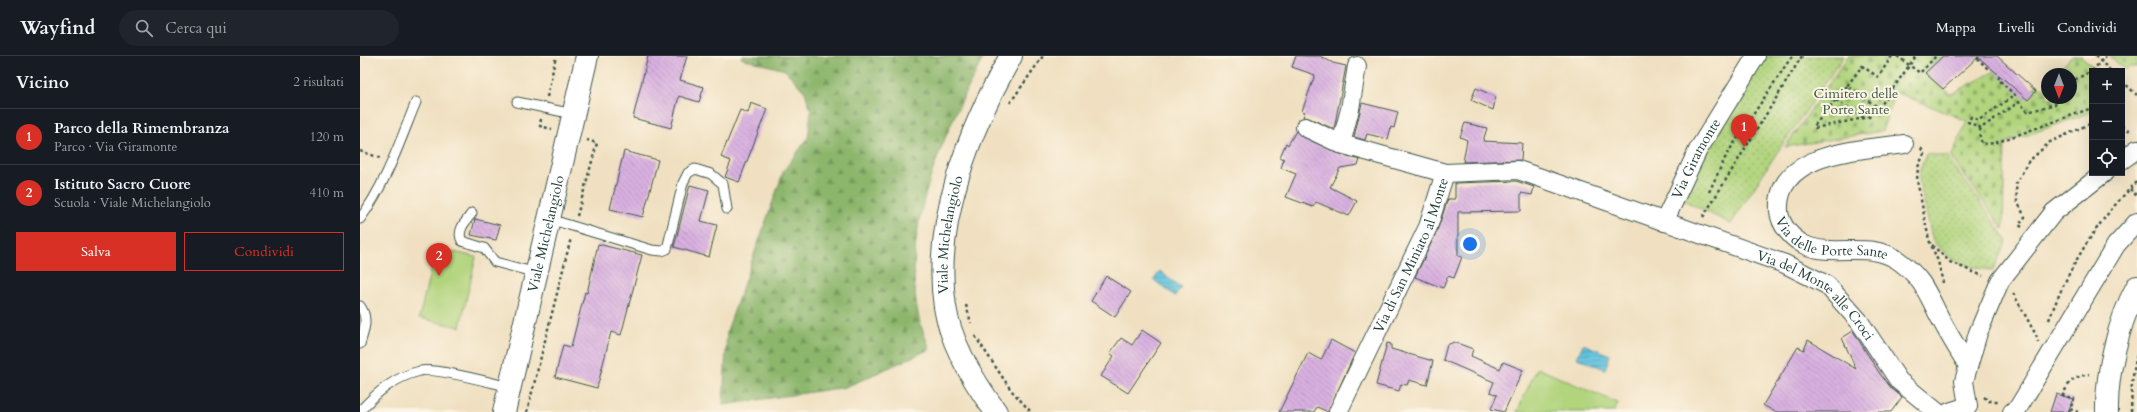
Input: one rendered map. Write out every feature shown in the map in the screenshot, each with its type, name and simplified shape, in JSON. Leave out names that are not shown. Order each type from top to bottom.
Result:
[{"type":"main road","name":"Viale Michelangiolo","points":[[504,412],[587,56]]},
{"type":"main road","name":"Viale Michelangiolo","points":[[996,412],[972,376],[952,332],[945,308],[943,258],[952,199],[968,149],[983,108],[1010,56]]},
{"type":"main road","points":[[2107,412],[2112,365],[2124,318],[2137,287]]},
{"type":"street","name":"Via Giramonte","points":[[1664,222],[1698,150],[1756,56]]},
{"type":"street","points":[[1341,144],[1350,109],[1357,66]]},
{"type":"street","points":[[1304,127],[1341,144],[1445,173]]},
{"type":"street","name":"Via delle Porte Sante","points":[[1912,145],[1841,153],[1803,166],[1795,172],[1783,186],[1779,201],[1780,216],[1788,232],[1806,246],[1881,252],[1898,260],[1914,274],[1926,288],[1937,313],[1968,366]]},
{"type":"street","points":[[2125,158],[2137,149]]},
{"type":"street","name":"Via di San Miniato al Monte","points":[[1338,412],[1428,227],[1445,173],[1518,170],[1664,222]]},
{"type":"street","points":[[1949,412],[1975,404],[1964,381],[1984,314],[2006,286],[2054,212],[2100,176]]},
{"type":"street","name":"Via del Monte alle Croci","points":[[1664,222],[1785,264],[1827,285],[1859,321],[1899,381],[1937,412]]},
{"type":"street","points":[[2009,407],[2018,408],[2116,245],[2137,222]]},
{"type":"lane","points":[[360,219],[367,209],[392,162],[416,102]]},
{"type":"lane","points":[[517,102],[573,114]]},
{"type":"lane","points":[[549,219],[652,250],[662,251],[668,249],[683,183],[688,173],[695,169],[711,174],[723,184],[727,209]]},
{"type":"lane","points":[[472,212],[461,228],[460,237],[462,241],[484,248],[495,262],[536,273]]},
{"type":"lane","points":[[360,306],[365,316],[365,328],[360,344]]},
{"type":"lane","points":[[360,411],[387,384],[421,370],[447,373],[510,387]]},
{"type":"path","points":[[1009,104],[1043,56]]},
{"type":"path","points":[[1709,192],[1727,154],[1792,56]]},
{"type":"path","points":[[1703,217],[1802,56]]},
{"type":"path","points":[[1892,56],[1878,77],[1862,66],[1814,126],[1815,128],[1869,117],[1879,108],[1916,56]]},
{"type":"path","points":[[1897,56],[1920,73],[1936,56]]},
{"type":"path","points":[[2095,56],[2108,68]]},
{"type":"path","points":[[2095,68],[2106,56]]},
{"type":"path","points":[[1977,58],[1989,70]]},
{"type":"path","points":[[2077,78],[2089,72]]},
{"type":"path","points":[[1981,128],[1968,122],[1971,117],[1979,120],[2015,95],[1998,79],[2000,76]]},
{"type":"path","points":[[2125,84],[2137,95]]},
{"type":"path","points":[[1847,86],[1879,108]]},
{"type":"path","points":[[1836,100],[1864,118]]},
{"type":"path","points":[[2055,104],[2028,112],[2019,102],[1981,128],[1979,133],[1982,144],[1996,143],[2089,109]]},
{"type":"path","points":[[2019,225],[2025,217],[2017,201],[2016,184],[2028,162],[2050,142],[2089,124]]},
{"type":"path","points":[[2125,128],[2130,131]]},
{"type":"path","points":[[1912,145],[1924,154],[1918,167],[1917,180],[1930,243],[1938,261],[1943,284]]},
{"type":"path","points":[[360,151],[392,162]]},
{"type":"path","points":[[2048,324],[2061,288],[2099,223],[2137,182]]},
{"type":"path","points":[[2130,189],[2137,196]]},
{"type":"path","points":[[1930,243],[1950,262],[2006,286],[2036,335],[2039,347]]},
{"type":"path","points":[[964,299],[971,326]]},
{"type":"path","points":[[973,333],[1011,390],[1031,412]]},
{"type":"path","points":[[2131,412],[2132,382],[2137,353]]},
{"type":"path","points":[[2078,412],[2070,411],[2074,399],[2063,395],[2068,384],[2075,377],[2089,374]]},
{"type":"path","points":[[1975,404],[1989,401],[2009,407]]},
{"type":"green space","points":[[742,56],[984,56],[954,117],[941,148],[921,213],[916,246],[914,280],[918,314],[930,349],[846,387],[723,405],[727,331],[784,170],[808,138],[811,111],[805,92],[785,70],[741,58]]},
{"type":"green space","points":[[1764,56],[1844,56],[1774,157],[1731,224],[1679,198]]},
{"type":"green space","name":"Cimitero delle Porte Sante","points":[[1848,56],[1943,56],[1925,73],[1951,94],[1995,71],[2025,98],[2037,84],[2041,87],[2041,104],[2077,104],[2077,68],[2061,68],[2072,56],[2081,56],[2095,68],[2089,68],[2089,113],[2005,143],[2003,229],[1951,157],[1967,121],[1895,92],[1882,131],[1785,147]]},
{"type":"green space","points":[[2109,56],[2137,56],[2137,67],[2130,67],[2126,70]]},
{"type":"green space","points":[[1926,154],[1947,156],[2007,240],[1993,271],[1962,264],[1952,259],[1933,242],[1919,181],[1920,170]]},
{"type":"green space","points":[[436,248],[476,257],[460,327],[419,318]]},
{"type":"green space","points":[[1537,368],[1618,403],[1614,412],[1517,412]]},
{"type":"water","points":[[1160,271],[1181,288],[1175,296],[1154,280]]},
{"type":"water","points":[[1583,344],[1610,355],[1605,369],[1577,358]]},
{"type":"building","points":[[648,56],[687,56],[680,80],[704,87],[699,102],[679,96],[671,128],[633,118]]},
{"type":"building","points":[[1296,56],[1320,56],[1333,63],[1346,66],[1334,129],[1309,118],[1303,117],[1305,112],[1302,111],[1315,75],[1292,67]]},
{"type":"building","points":[[1943,56],[1997,56],[2036,91],[2028,100],[1978,57],[1943,89],[1925,73]]},
{"type":"building","points":[[1476,88],[1496,97],[1493,110],[1471,100]]},
{"type":"building","points":[[751,103],[767,109],[739,182],[725,177],[731,161],[721,157],[740,110],[748,113]]},
{"type":"building","points":[[1362,103],[1398,112],[1394,128],[1391,127],[1388,139],[1367,134],[1365,140],[1354,137]]},
{"type":"building","points":[[1465,123],[1487,128],[1483,141],[1522,143],[1521,160],[1463,162],[1467,140],[1460,137]]},
{"type":"building","points":[[1296,131],[1301,136],[1337,153],[1360,160],[1358,165],[1340,168],[1330,187],[1357,201],[1349,216],[1316,202],[1313,207],[1286,197],[1296,174],[1281,168],[1284,159],[1280,157],[1286,143],[1288,145]]},
{"type":"building","points":[[624,151],[658,160],[643,217],[610,209]]},
{"type":"building","points":[[1516,181],[1534,187],[1532,195],[1521,193],[1521,211],[1458,212],[1458,256],[1462,257],[1454,278],[1448,276],[1443,288],[1415,277],[1437,231],[1448,199],[1455,199],[1455,183]]},
{"type":"building","points":[[690,185],[709,190],[701,221],[717,225],[709,257],[674,247]]},
{"type":"building","points":[[475,219],[500,225],[496,240],[471,235]]},
{"type":"building","points":[[598,244],[642,255],[621,335],[611,332],[597,388],[555,377],[563,345],[571,347],[585,292],[587,293]]},
{"type":"building","points":[[1106,276],[1131,292],[1115,317],[1091,301]]},
{"type":"building","points":[[1142,330],[1161,343],[1128,393],[1101,376],[1114,356],[1110,353],[1121,338],[1132,345]]},
{"type":"building","points":[[1853,331],[1880,374],[1892,389],[1902,397],[1891,412],[1775,412],[1763,405],[1798,347],[1804,350],[1808,340],[1856,369],[1842,338]]},
{"type":"building","points":[[1331,340],[1355,353],[1328,412],[1317,407],[1314,412],[1279,412],[1308,353],[1321,360]]},
{"type":"building","points":[[1454,342],[1473,349],[1471,356],[1500,369],[1503,362],[1523,370],[1504,412],[1491,409],[1497,395],[1490,392],[1494,382],[1443,360],[1447,345]]},
{"type":"building","points":[[1387,343],[1391,344],[1391,349],[1433,361],[1427,385],[1409,380],[1407,385],[1401,384],[1399,391],[1376,385]]},
{"type":"building","points":[[2056,394],[2073,399],[2068,412],[2050,412]]},
{"type":"place","name":"Parco della Rimembranza","points":[[1744,147]]},
{"type":"place","name":"Istituto Sacro Cuore","points":[[439,276]]}]
